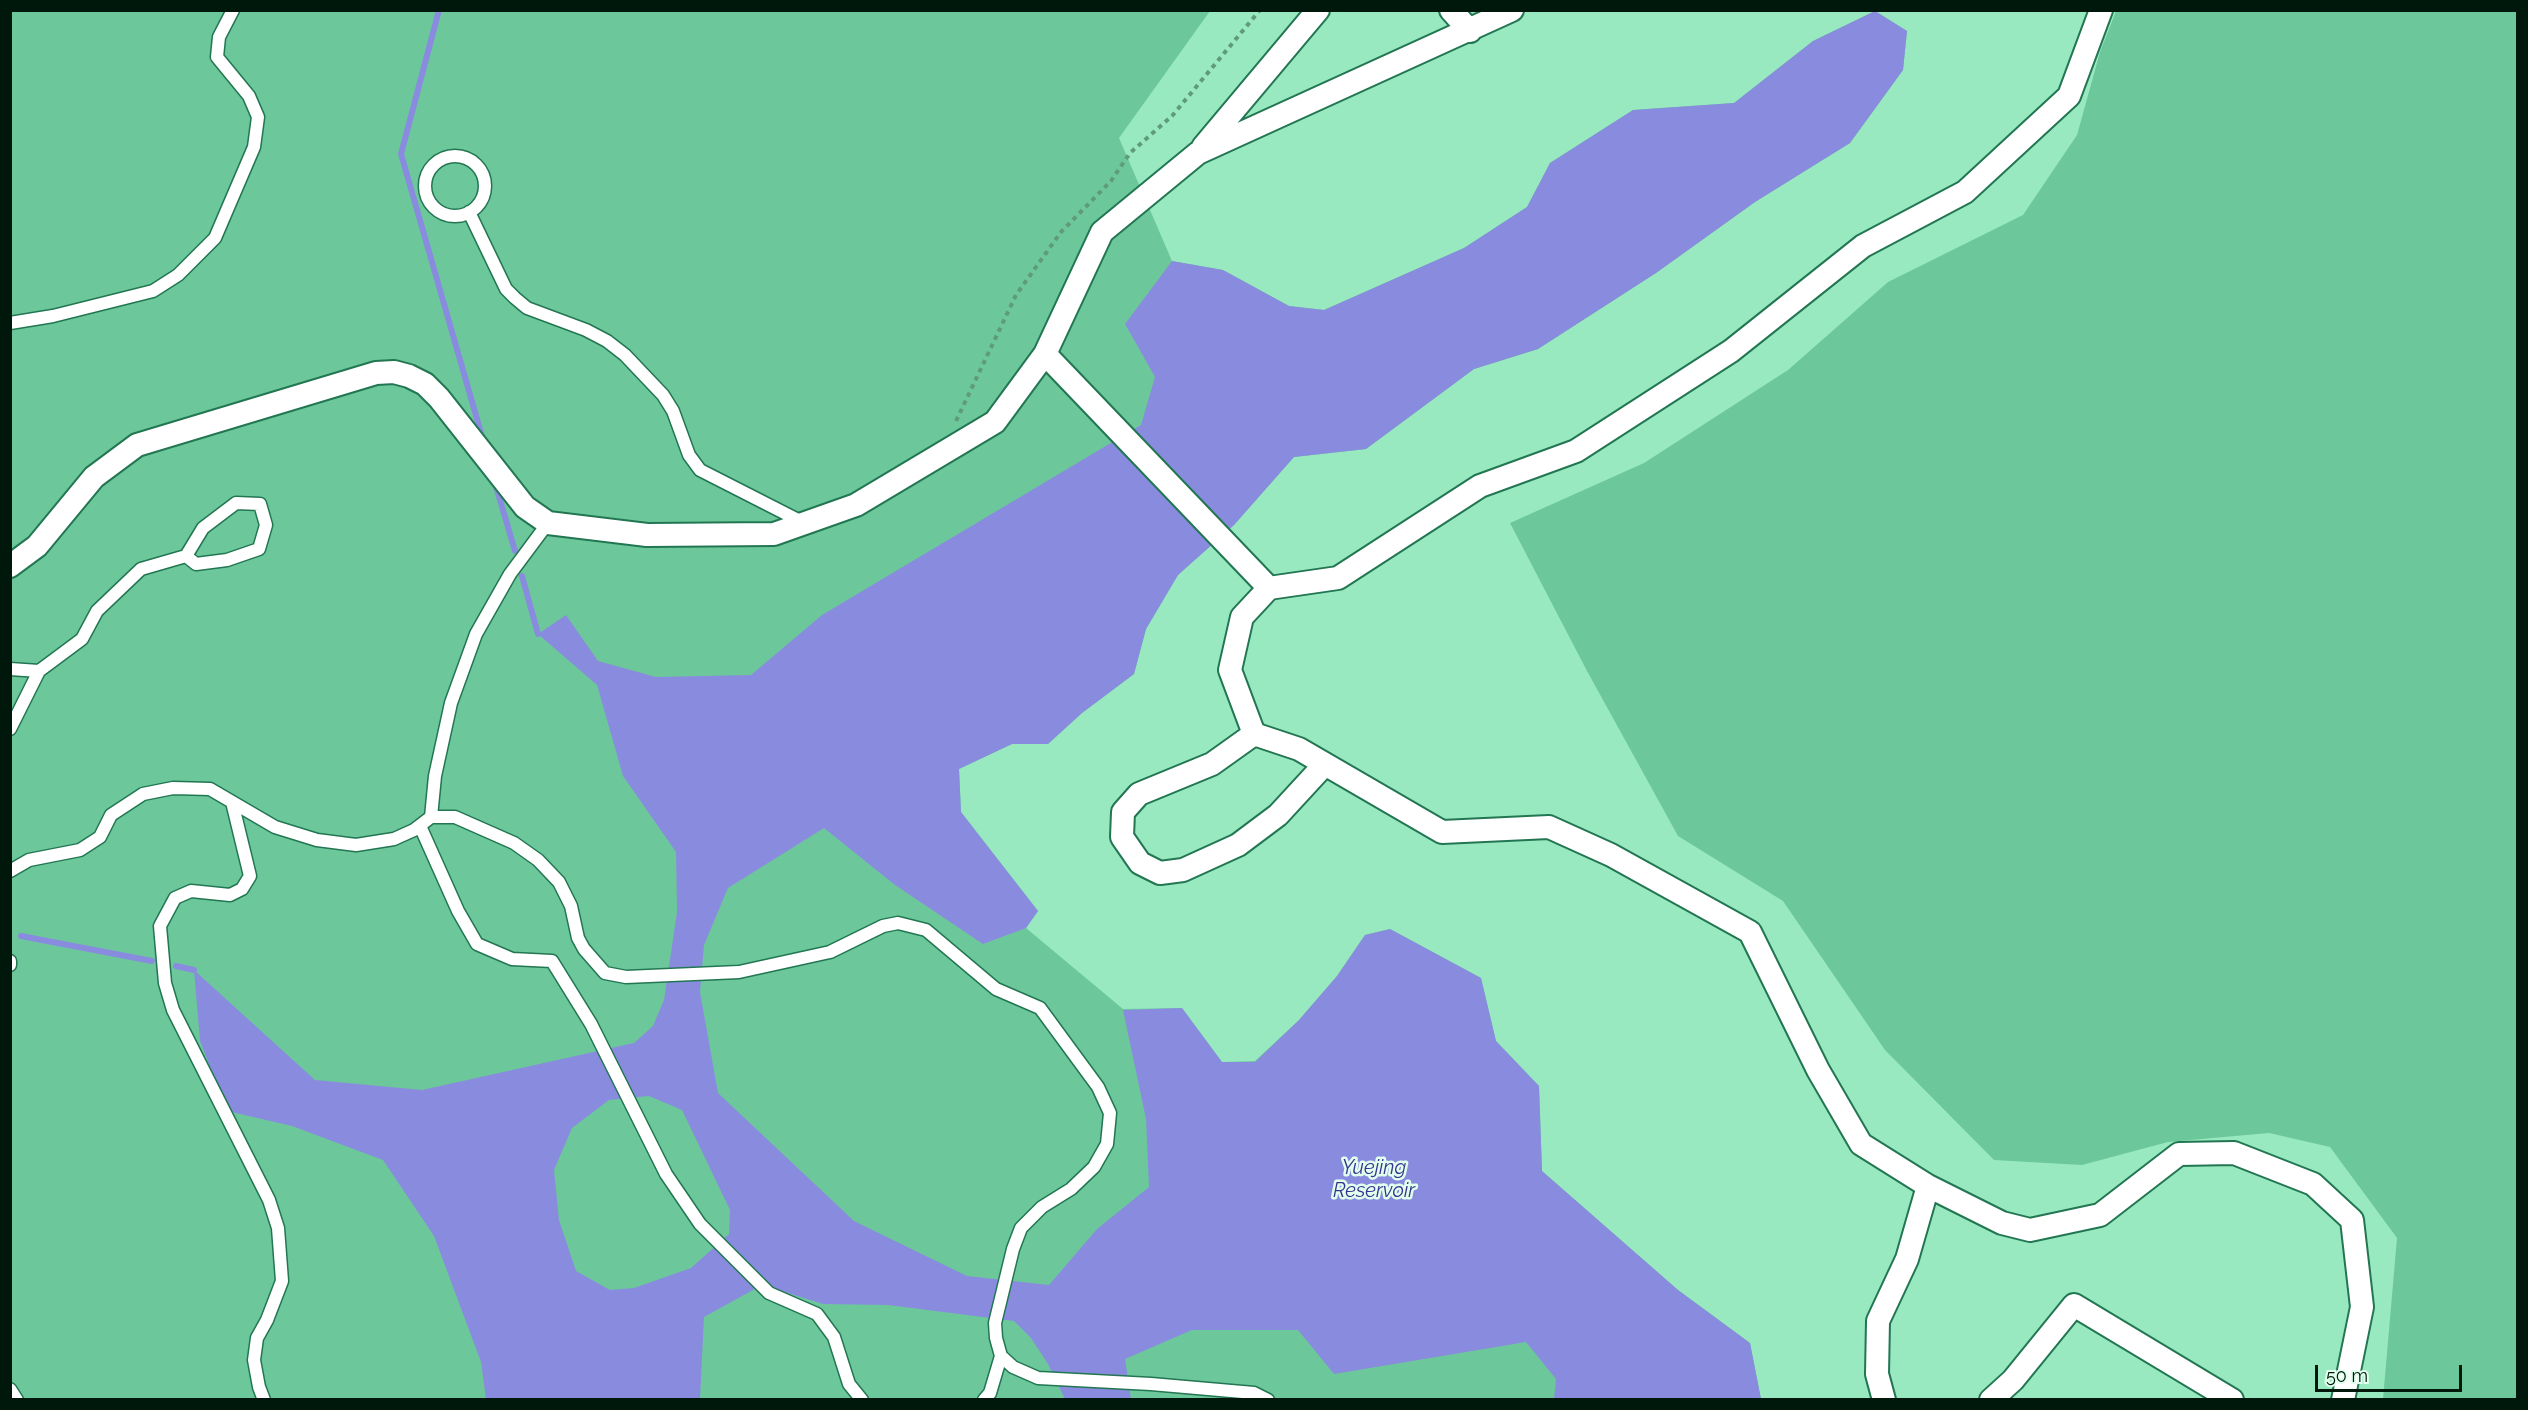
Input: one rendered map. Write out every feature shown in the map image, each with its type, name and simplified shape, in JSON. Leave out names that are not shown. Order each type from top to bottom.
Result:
[{"type":"street","points":[[10,566],[37,546],[94,477],[137,445],[376,373],[394,372],[425,384],[439,398],[525,507],[548,522],[647,535],[774,534],[856,506],[995,422],[1045,354],[1102,232],[1198,153],[1318,10]]},
{"type":"street","points":[[1451,10],[1470,31]]},
{"type":"street","points":[[1198,153],[1512,10]]},
{"type":"street","points":[[1254,734],[1230,670],[1242,617],[1269,588],[1338,578],[1480,486],[1576,451],[1731,351],[1863,246],[1965,192],[2069,96],[2101,10]]},
{"type":"street","points":[[1045,354],[1269,588]]},
{"type":"street","points":[[1254,734],[1299,749],[1442,832],[1550,827],[1611,855],[1750,932],[1818,1070],[1861,1144],[1928,1186],[2002,1223],[2030,1230],[2100,1215],[2179,1154],[2234,1153],[2313,1184],[2352,1220],[2362,1306],[2343,1400]]},
{"type":"street","points":[[1254,734],[1212,764],[1139,794],[1123,812],[1122,837],[1140,863],[1160,873],[1183,870],[1238,845],[1278,815],[1325,764]]},
{"type":"street","points":[[1884,1400],[1877,1374],[1878,1321],[1907,1259],[1928,1186]]},
{"type":"street","points":[[1991,1400],[2013,1380],[2074,1305],[2232,1400]]},
{"type":"lane","points":[[10,323],[53,316],[153,291],[178,274],[215,238],[254,147],[258,117],[249,96],[217,57],[219,38],[233,10]]},
{"type":"lane","points":[[465,157],[480,169],[485,188],[483,197],[470,212],[451,215],[441,212],[428,198],[426,178],[430,170],[445,158],[465,157]]},
{"type":"lane","points":[[470,212],[507,289],[515,298],[527,308],[586,330],[607,341],[625,355],[663,395],[674,411],[689,455],[700,470],[805,524]]},
{"type":"lane","points":[[10,729],[39,671],[82,639],[97,611],[141,569],[186,556],[203,528],[236,503],[260,504],[266,525],[259,549],[227,560],[196,564],[186,556]]},
{"type":"lane","points":[[431,817],[435,776],[451,703],[476,634],[510,574],[548,522]]},
{"type":"lane","points":[[10,669],[39,671]]},
{"type":"lane","points":[[10,871],[30,860],[80,850],[100,837],[111,815],[143,794],[173,788],[210,789],[275,827],[317,840],[357,845],[394,839],[420,826],[431,817],[455,817],[514,843],[538,860],[559,882],[571,906],[578,938],[584,949],[605,973],[626,976],[739,972],[830,952],[883,926],[898,923],[926,930],[996,989],[1040,1008],[1098,1087],[1110,1113],[1110,1132],[1107,1144],[1094,1167],[1071,1189],[1042,1207],[1021,1228],[1013,1249],[995,1323],[1001,1356],[1013,1367],[1038,1378],[1151,1384],[1254,1393],[1268,1400]]},
{"type":"lane","points":[[232,802],[250,876],[242,889],[230,895],[191,891],[175,898],[160,926],[165,983],[173,1010],[269,1200],[278,1228],[282,1281],[257,1338],[254,1360],[264,1400]]},
{"type":"lane","points":[[420,826],[458,911],[477,944],[512,960],[552,962],[591,1024],[666,1174],[700,1224],[769,1293],[817,1314],[834,1337],[849,1384],[862,1400]]},
{"type":"lane","points":[[984,1400],[990,1393],[1001,1356]]},
{"type":"lane","points":[[10,1389],[17,1400]]},
{"type":"green space","points":[[10,11],[1210,11],[1119,138],[1172,261],[1223,270],[1289,306],[1324,310],[1464,248],[1527,207],[1550,163],[1633,110],[1734,103],[1813,41],[1875,11],[1907,31],[1903,70],[1850,143],[1755,202],[1656,273],[1538,349],[1474,369],[1366,449],[1294,457],[1234,525],[1178,575],[1146,629],[1134,674],[1082,713],[1048,744],[1012,744],[959,769],[961,812],[1038,911],[1026,928],[1123,1009],[1182,1008],[1222,1062],[1255,1061],[1299,1020],[1337,976],[1365,935],[1390,929],[1481,978],[1496,1041],[1539,1086],[1542,1171],[1678,1290],[1750,1343],[1761,1399],[11,1399]]},
{"type":"green space","points":[[2116,11],[2517,11],[2517,1399],[2383,1399],[2397,1238],[2330,1147],[2269,1133],[2168,1142],[2082,1165],[1994,1160],[1885,1050],[1783,901],[1678,836],[1587,671],[1510,523],[1644,463],[1788,370],[1888,282],[2023,215],[2077,135],[2100,52]]},
{"type":"water","name":"Yuejing Reservoir","points":[[1875,11],[1907,31],[1903,70],[1850,143],[1755,202],[1656,273],[1538,349],[1474,369],[1366,449],[1294,457],[1234,525],[1178,575],[1146,629],[1134,674],[1082,713],[1048,744],[1012,744],[959,769],[961,812],[1038,911],[1026,928],[983,944],[895,885],[824,828],[728,888],[704,945],[700,992],[718,1093],[854,1221],[967,1276],[1049,1285],[1097,1229],[1149,1187],[1146,1119],[1123,1010],[1182,1008],[1222,1062],[1255,1062],[1299,1020],[1337,976],[1365,935],[1390,929],[1481,978],[1496,1041],[1539,1086],[1542,1171],[1678,1290],[1750,1343],[1761,1399],[1554,1399],[1556,1379],[1526,1342],[1334,1374],[1298,1330],[1192,1330],[1125,1359],[1131,1399],[1065,1399],[1048,1364],[1031,1338],[1014,1321],[888,1305],[823,1304],[762,1285],[704,1317],[700,1399],[486,1399],[481,1362],[434,1236],[383,1160],[292,1126],[227,1111],[200,1041],[194,970],[315,1080],[422,1090],[634,1043],[653,1026],[664,1000],[677,912],[676,852],[623,776],[597,685],[538,634],[566,615],[598,661],[656,677],[751,675],[822,615],[1141,425],[1155,377],[1125,324],[1172,261],[1223,270],[1289,306],[1324,310],[1464,248],[1527,207],[1550,163],[1633,110],[1734,103],[1813,41]],"holes":[[[649,1096],[682,1110],[730,1210],[729,1234],[691,1268],[634,1288],[610,1290],[576,1271],[559,1220],[554,1170],[572,1128],[609,1100]]]},
{"type":"waterway","points":[[439,10],[401,154],[483,440]]},
{"type":"waterway","points":[[495,483],[515,551]]},
{"type":"waterway","points":[[522,576],[538,634]]},
{"type":"waterway","points":[[21,936],[152,961]]},
{"type":"waterway","points":[[176,966],[194,970]]}]
